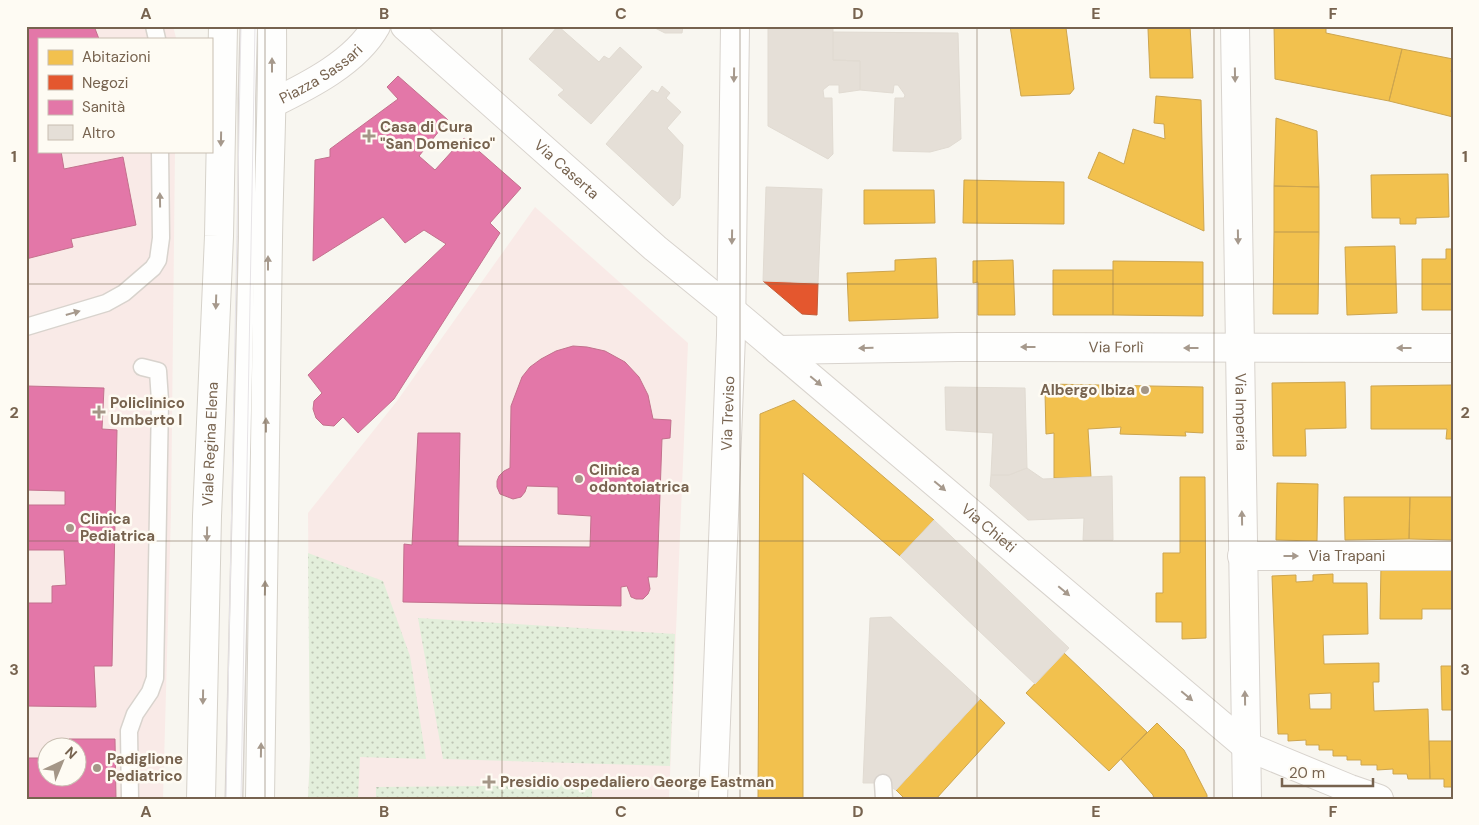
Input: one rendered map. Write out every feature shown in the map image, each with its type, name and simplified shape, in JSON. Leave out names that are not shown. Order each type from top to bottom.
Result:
[{"type":"street","points":[[222,26],[247,97],[268,238],[265,597],[260,799]]},
{"type":"street","name":"Piazza Sassari","points":[[247,97],[272,26]]},
{"type":"street","name":"Piazza Sassari","points":[[247,97],[310,85],[332,70],[365,41],[376,26]]},
{"type":"street","name":"Via Caserta","points":[[405,26],[655,248],[731,310]]},
{"type":"street","name":"Via Treviso","points":[[713,799],[731,310],[735,26]]},
{"type":"street","name":"Via Imperia","points":[[1234,26],[1246,799]]},
{"type":"street","name":"Viale Regina Elena","points":[[201,799],[207,516],[219,236],[247,97]]},
{"type":"street","name":"Via Chieti","points":[[731,310],[1246,746],[1379,799]]},
{"type":"street","name":"Via Forlì","points":[[778,350],[958,347],[1453,348]]},
{"type":"street","name":"Via Trapani","points":[[1242,556],[1453,556]]},
{"type":"lane","points":[[247,97],[249,26]]},
{"type":"lane","name":"Viale Regina Elena","points":[[234,799],[247,237],[247,97]]},
{"type":"lane","points":[[26,327],[106,303],[124,293],[153,268],[158,260],[161,238],[160,152]]},
{"type":"lane","points":[[130,799],[129,731],[135,714],[150,692],[155,678],[160,401],[158,371],[142,368]]},
{"type":"shaded area","name":"Policlinico Umberto I","points":[[26,26],[173,26],[176,38],[38,38],[38,152],[175,152],[171,513],[163,799],[26,799]]},
{"type":"shaded area","points":[[535,207],[688,343],[669,799],[308,799],[310,755],[308,513],[397,401]]},
{"type":"green space","points":[[308,553],[383,581],[410,656],[426,759],[360,757],[358,799],[308,799],[310,755]]},
{"type":"green space","points":[[418,618],[675,634],[670,766],[443,759]]},
{"type":"green space","points":[[592,785],[592,799],[376,799],[376,787]]},
{"type":"building: Abitazioni","points":[[1010,26],[1063,26],[1063,28],[1066,28],[1074,89],[1070,94],[1021,96]]},
{"type":"building: Abitazioni","points":[[1146,26],[1190,26],[1193,78],[1150,78],[1148,29]]},
{"type":"building: Abitazioni","points":[[1274,26],[1326,26],[1326,33],[1402,49],[1389,101],[1275,79]]},
{"type":"building: Abitazioni","points":[[1402,49],[1453,59],[1451,72],[1453,72],[1453,117],[1389,101]]},
{"type":"building: Abitazioni","points":[[1156,96],[1201,100],[1204,231],[1088,178],[1099,152],[1124,164],[1133,129],[1165,139],[1164,124],[1154,123]]},
{"type":"building: Abitazioni","points":[[1276,118],[1317,131],[1319,187],[1274,186]]},
{"type":"building: Abitazioni","points":[[1448,174],[1449,217],[1416,218],[1416,224],[1400,224],[1400,218],[1372,218],[1371,175]]},
{"type":"building: Abitazioni","points":[[964,180],[1064,182],[1064,224],[963,223]]},
{"type":"building: Abitazioni","points":[[1274,186],[1319,187],[1319,232],[1274,232]]},
{"type":"building: Abitazioni","points":[[864,190],[934,190],[935,223],[864,224]]},
{"type":"building: Abitazioni","points":[[1274,232],[1319,232],[1318,314],[1273,314]]},
{"type":"building: Abitazioni","points":[[1395,246],[1397,313],[1347,315],[1345,247]]},
{"type":"building: Abitazioni","points":[[1446,249],[1453,249],[1453,310],[1422,310],[1422,259],[1446,259]]},
{"type":"building: Abitazioni","points":[[936,258],[938,318],[849,321],[847,273],[895,271],[895,260]]},
{"type":"building: Abitazioni","points":[[1013,260],[1015,315],[978,315],[978,282],[973,283],[973,261]]},
{"type":"building: Abitazioni","points":[[1113,261],[1203,262],[1203,316],[1113,315]]},
{"type":"building: Abitazioni","points":[[1053,270],[1113,270],[1113,315],[1053,315]]},
{"type":"building: Abitazioni","points":[[1345,382],[1346,428],[1305,429],[1306,456],[1273,456],[1272,383]]},
{"type":"building: Abitazioni","points":[[1047,384],[1203,387],[1203,433],[1185,432],[1186,436],[1120,434],[1121,427],[1088,429],[1091,477],[1054,478],[1054,433],[1046,434],[1045,393]]},
{"type":"building: Abitazioni","points":[[1453,385],[1453,439],[1446,439],[1447,429],[1371,429],[1371,386]]},
{"type":"building: Abitazioni","points":[[794,400],[934,520],[900,556],[803,473],[803,799],[758,799],[760,414]]},
{"type":"building: Abitazioni","points":[[1180,477],[1205,477],[1206,638],[1182,639],[1182,622],[1156,622],[1156,593],[1163,593],[1163,553],[1180,553]]},
{"type":"building: Abitazioni","points":[[1277,483],[1318,484],[1317,541],[1276,540]]},
{"type":"building: Abitazioni","points":[[1344,497],[1410,497],[1409,539],[1345,540]]},
{"type":"building: Abitazioni","points":[[1410,497],[1453,497],[1453,540],[1409,539]]},
{"type":"building: Abitazioni","points":[[1381,565],[1453,567],[1453,609],[1422,609],[1422,619],[1380,619]]},
{"type":"building: Abitazioni","points":[[1333,574],[1333,583],[1367,583],[1368,634],[1323,635],[1324,664],[1379,663],[1379,682],[1373,682],[1374,711],[1428,709],[1430,779],[1408,779],[1407,774],[1393,774],[1393,769],[1377,770],[1377,765],[1361,765],[1361,760],[1347,760],[1347,756],[1333,756],[1333,750],[1319,750],[1319,745],[1306,745],[1306,740],[1288,741],[1288,734],[1278,734],[1272,576],[1296,575],[1296,582],[1313,581],[1313,575]],"holes":[[[1331,693],[1331,709],[1310,709],[1309,694]]]},
{"type":"building: Abitazioni","points":[[1064,653],[1147,732],[1109,771],[1026,693]]},
{"type":"building: Abitazioni","points":[[1441,666],[1453,666],[1453,710],[1442,710]]},
{"type":"building: Abitazioni","points":[[980,699],[1005,723],[936,799],[905,799],[896,790]]},
{"type":"building: Abitazioni","points":[[1157,723],[1184,750],[1207,795],[1207,799],[1154,799],[1153,795],[1121,759]]},
{"type":"building: Abitazioni","points":[[1429,741],[1453,741],[1453,787],[1444,787],[1444,779],[1430,779]]},
{"type":"building: Negozi","points":[[763,281],[818,283],[817,315],[802,314]]},
{"type":"building: Sanità","points":[[26,26],[94,26],[99,38],[38,38],[38,152],[61,152],[64,169],[123,157],[136,225],[71,239],[73,247],[26,259]]},
{"type":"building: Sanità","points":[[398,76],[448,120],[419,156],[435,170],[464,138],[521,188],[490,223],[500,233],[394,399],[358,433],[343,417],[334,426],[323,425],[316,418],[313,409],[314,401],[322,393],[308,375],[446,244],[424,230],[405,243],[383,217],[313,261],[315,160],[330,157],[330,149],[398,99],[387,87]]},
{"type":"building: Sanità","name":"Clinica odontoiatrica","points":[[573,346],[605,351],[625,362],[639,377],[648,395],[653,419],[671,420],[670,438],[662,439],[657,577],[648,577],[650,589],[648,594],[643,599],[636,599],[631,597],[627,586],[621,587],[621,606],[403,602],[404,544],[412,545],[418,433],[460,433],[458,546],[590,547],[591,516],[558,514],[558,487],[527,486],[521,497],[513,499],[500,494],[497,487],[499,476],[510,468],[511,406],[522,377],[530,367],[541,359],[556,351]]},
{"type":"building: Sanità","name":"Clinica Pediatrica","points":[[27,386],[104,388],[102,429],[117,430],[112,666],[94,666],[96,707],[26,706],[26,603],[52,603],[52,586],[66,585],[64,550],[26,550],[26,505],[65,505],[65,491],[26,490]]},
{"type":"building: Sanità","name":"Padiglione Pediatrico","points":[[88,739],[115,739],[116,799],[26,799],[26,758],[38,758],[38,788],[88,788]]},
{"type":"building: Altro","points":[[558,26],[599,62],[604,56],[609,59],[620,47],[642,67],[591,124],[558,95],[564,90],[529,59]]},
{"type":"building: Altro","points":[[651,26],[683,26],[682,33],[665,33]]},
{"type":"building: Altro","points":[[768,26],[833,26],[833,60],[860,61],[860,90],[839,93],[839,85],[829,85],[823,90],[824,98],[832,98],[833,154],[828,159],[768,126]]},
{"type":"building: Altro","points":[[833,32],[958,33],[961,139],[949,147],[930,152],[893,151],[895,98],[904,98],[905,95],[898,85],[894,85],[893,93],[860,90],[860,61],[833,60]]},
{"type":"building: Altro","points":[[662,86],[670,93],[666,98],[681,112],[667,128],[683,145],[680,198],[673,206],[606,144],[652,90],[658,93]]},
{"type":"building: Altro","points":[[766,187],[822,189],[818,283],[763,281]]},
{"type":"building: Altro","points":[[945,387],[1025,388],[1027,468],[1009,475],[991,475],[993,433],[946,430]]},
{"type":"building: Altro","points":[[1027,468],[1043,479],[1112,476],[1113,540],[1083,540],[1084,518],[1028,520],[990,486],[991,475],[1009,475]]},
{"type":"building: Altro","points":[[934,520],[1069,648],[1035,684],[900,556]]},
{"type":"building: Altro","points":[[891,617],[980,699],[896,790],[883,783],[863,783],[870,618]]},
{"type":"tram line","points":[[226,799],[241,26]]},
{"type":"tram line","points":[[241,799],[255,26]]},
{"type":"place","name":"Casa di Cura \"San Domenico\"","points":[[369,136]]},
{"type":"place","name":"Albergo Ibiza","points":[[1145,390]]},
{"type":"place","name":"Policlinico Umberto I","points":[[99,412]]},
{"type":"place","name":"Clinica odontoiatrica","points":[[579,479]]},
{"type":"place","name":"Clinica Pediatrica","points":[[70,528]]},
{"type":"place","name":"Padiglione Pediatrico","points":[[97,768]]},
{"type":"place","name":"Presidio ospedaliero George Eastman","points":[[489,782]]}]
